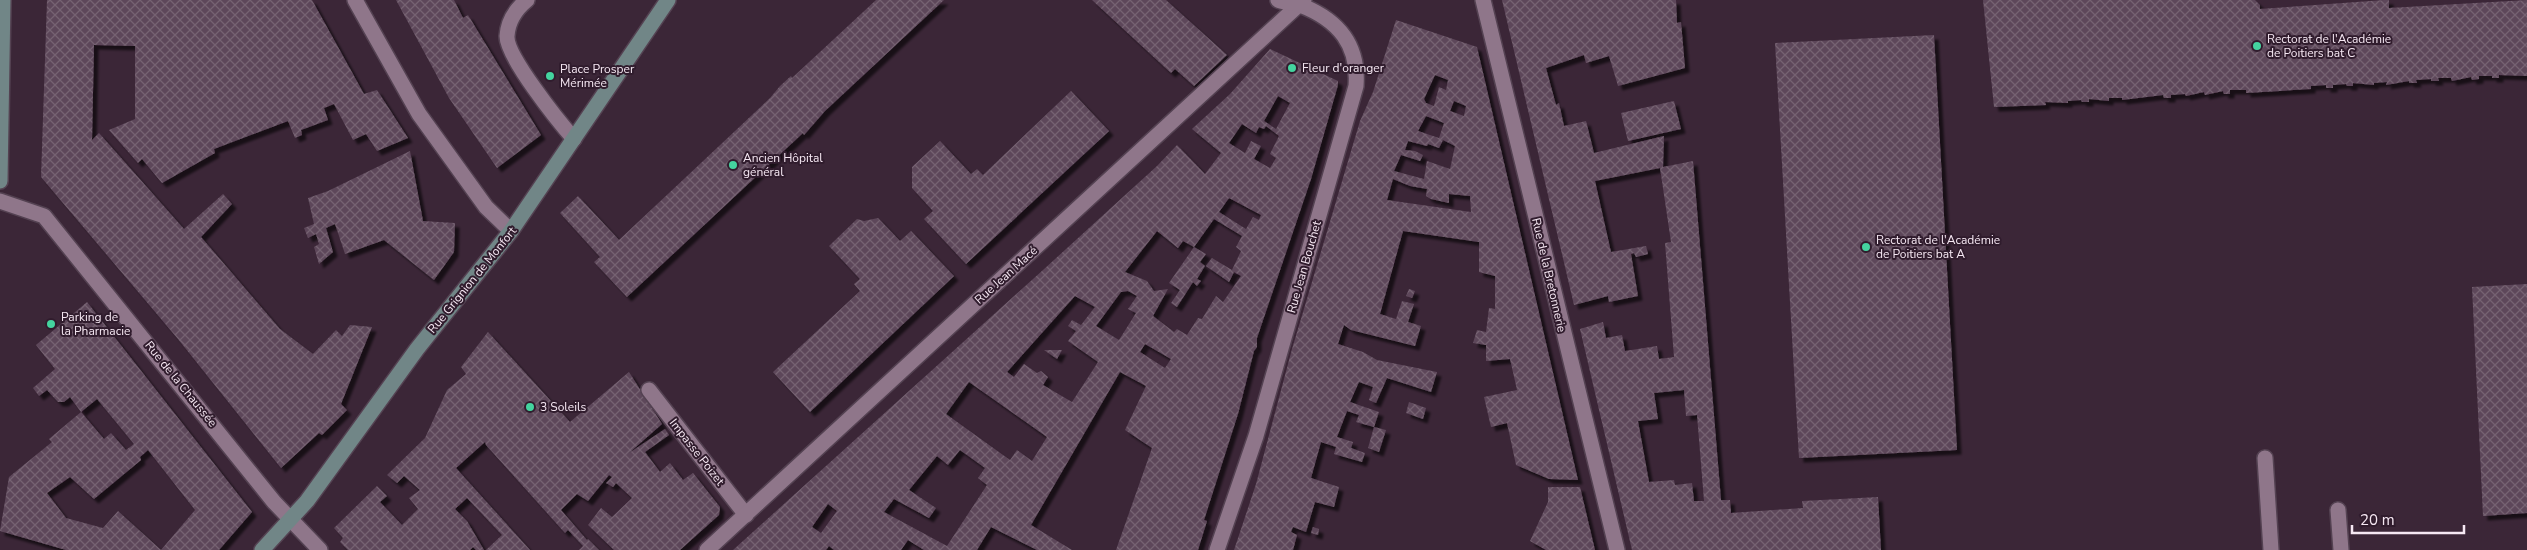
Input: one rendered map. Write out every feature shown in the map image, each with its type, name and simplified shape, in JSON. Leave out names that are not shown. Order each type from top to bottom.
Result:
[{"type":"street","points":[[0,182],[3,0]]},
{"type":"street","points":[[355,0],[419,114],[486,207],[511,231]]},
{"type":"street","points":[[527,0],[518,8],[510,23],[507,38],[509,46],[553,114],[574,139]]},
{"type":"street","name":"Rue Grignion de Monfort","points":[[262,550],[307,501],[417,349],[511,231],[668,0]]},
{"type":"street","name":"Rue Jean Bouchet","points":[[1217,550],[1256,436],[1356,86],[1357,66],[1352,46],[1328,20],[1302,2],[1278,0]]},
{"type":"street","name":"Rue de la Bretonnerie","points":[[1483,0],[1617,550]]},
{"type":"street","name":"Rue Jean Macé","points":[[708,550],[1302,2]]},
{"type":"street","name":"Rue de la Chaussée","points":[[0,201],[44,216],[289,520],[320,550]]},
{"type":"street","name":"Impasse Poizet","points":[[649,390],[746,515]]},
{"type":"street","points":[[2265,458],[2271,550]]},
{"type":"street","points":[[2338,510],[2341,550]]},
{"type":"building","points":[[47,0],[312,0],[364,94],[377,90],[408,138],[377,151],[366,134],[353,140],[334,104],[324,108],[328,120],[301,130],[302,135],[295,138],[288,121],[214,149],[215,153],[162,183],[142,159],[138,163],[109,130],[135,119],[135,46],[94,45],[92,140],[99,133],[184,229],[223,194],[232,204],[201,237],[280,329],[313,354],[336,330],[342,336],[350,325],[372,327],[341,404],[347,410],[322,435],[319,433],[281,468],[178,339],[41,177]]},
{"type":"building","points":[[396,0],[454,0],[463,18],[468,15],[541,135],[497,168],[449,98]]},
{"type":"building","name":"Ancien Hôpital général","points":[[876,0],[944,0],[825,111],[804,135],[803,133],[627,297],[594,262],[600,257],[560,213],[578,196],[619,240],[770,98],[780,86],[791,76],[792,78]]},
{"type":"building","points":[[1092,0],[1166,0],[1227,55],[1194,86],[1175,69],[1171,73]]},
{"type":"building","points":[[1502,0],[1676,0],[1677,23],[1681,22],[1685,68],[1618,86],[1609,56],[1586,63],[1584,55],[1546,68],[1556,105],[1559,103],[1564,126],[1586,121],[1594,153],[1664,136],[1663,167],[1693,161],[1721,500],[1730,500],[1731,513],[1803,508],[1802,501],[1878,497],[1881,550],[1632,550],[1580,329],[1603,322],[1606,338],[1622,335],[1625,351],[1657,346],[1659,359],[1674,357],[1665,243],[1671,242],[1660,168],[1595,181],[1611,252],[1646,246],[1648,254],[1636,257],[1634,253],[1631,254],[1638,296],[1609,302],[1608,296],[1574,305]],"holes":[[[1684,390],[1686,416],[1697,415],[1704,501],[1694,501],[1692,483],[1675,485],[1674,480],[1649,482],[1638,421],[1658,419],[1654,393]]]},
{"type":"building","name":"Rectorat de l'Académie de Poitiers bat C","points":[[1983,0],[2255,0],[2260,5],[2260,9],[2384,0],[2389,0],[2389,8],[2527,0],[2527,76],[2499,75],[2499,78],[2492,78],[2492,76],[2479,76],[2479,79],[2472,80],[2471,77],[2452,81],[2451,78],[2438,78],[2439,81],[2431,81],[2431,79],[2416,80],[2417,83],[2409,83],[2409,81],[2386,85],[2387,82],[2374,83],[2374,85],[2353,83],[2353,86],[2347,86],[2346,84],[2333,85],[2333,88],[2326,88],[2326,85],[2311,86],[2311,89],[2246,93],[2246,90],[2230,90],[2230,94],[2224,94],[2223,91],[2205,95],[2204,92],[2186,96],[2185,94],[2171,95],[2171,98],[2164,98],[2163,95],[2122,100],[2122,98],[2109,98],[2109,101],[2089,99],[2089,102],[2082,102],[2081,100],[2068,101],[2068,103],[2045,102],[2046,105],[1994,107]]},
{"type":"building","points":[[1396,20],[1477,47],[1578,480],[1549,479],[1516,465],[1507,423],[1491,427],[1484,397],[1517,390],[1510,359],[1486,361],[1486,345],[1473,343],[1477,330],[1486,332],[1489,308],[1495,309],[1495,276],[1479,272],[1479,242],[1403,231],[1380,314],[1396,319],[1402,301],[1414,304],[1408,322],[1421,326],[1415,346],[1351,330],[1344,325],[1338,344],[1363,352],[1377,360],[1437,372],[1431,392],[1387,378],[1376,403],[1369,400],[1373,387],[1359,382],[1350,402],[1379,412],[1374,427],[1356,422],[1359,415],[1347,411],[1337,437],[1353,442],[1351,448],[1365,453],[1362,462],[1334,454],[1336,447],[1321,442],[1311,478],[1339,487],[1334,507],[1315,502],[1306,532],[1293,527],[1291,532],[1297,535],[1293,550],[1234,550],[1256,484],[1292,349],[1360,121],[1373,92]],"holes":[[[1435,75],[1448,80],[1446,90],[1439,87],[1434,106],[1426,103],[1424,99]],[[1454,101],[1466,106],[1464,116],[1450,111]],[[1426,116],[1444,123],[1439,138],[1418,131]],[[1443,140],[1455,146],[1450,169],[1427,161],[1424,179],[1394,171],[1401,155],[1420,161],[1423,155],[1415,151],[1405,150],[1408,141],[1427,146],[1428,144],[1439,148]],[[1393,179],[1410,186],[1427,189],[1426,196],[1449,203],[1449,194],[1470,196],[1471,212],[1387,200]]]},
{"type":"building","name":"Rectorat de l'Académie de Poitiers bat A","points":[[1934,35],[1957,450],[1799,458],[1775,43]]},
{"type":"building","points":[[1270,49],[1338,81],[1311,179],[1257,338],[1257,347],[1254,351],[1238,414],[1204,520],[1207,521],[1198,550],[1116,550],[1152,448],[1125,430],[1146,386],[1120,372],[1031,525],[1072,550],[1037,550],[991,527],[977,550],[924,550],[908,540],[901,550],[834,550],[829,546],[826,550],[733,550],[1043,270],[1157,166],[1177,145],[1205,174],[1221,153],[1192,129],[1230,94]],"holes":[[[1278,96],[1290,103],[1276,129],[1264,121]],[[1242,124],[1256,133],[1259,127],[1264,129],[1266,126],[1279,136],[1270,154],[1276,158],[1270,168],[1254,159],[1261,146],[1251,141],[1245,153],[1229,143]],[[1229,198],[1261,215],[1259,220],[1253,217],[1246,229],[1219,212]],[[1214,219],[1242,236],[1236,247],[1241,251],[1232,270],[1212,258],[1206,266],[1229,282],[1234,272],[1241,276],[1223,302],[1216,296],[1202,319],[1198,318],[1187,335],[1177,329],[1174,332],[1153,316],[1168,289],[1154,291],[1147,281],[1125,272],[1157,231],[1178,248],[1183,241],[1194,247]],[[1128,291],[1137,296],[1128,309],[1136,313],[1119,340],[1096,326],[1121,292]],[[1075,296],[1095,307],[1081,325],[1072,320],[1068,326],[1076,331],[1068,341],[1098,362],[1072,402],[1043,385],[1048,377],[1041,371],[1037,373],[1024,364],[1014,377],[1007,372]],[[1145,344],[1171,359],[1165,368],[1140,352]],[[969,382],[1047,437],[1032,461],[1017,450],[1010,460],[946,414]],[[960,450],[985,468],[978,478],[987,485],[947,546],[884,512],[894,499],[929,518],[936,508],[909,490],[937,456],[948,465]],[[828,504],[837,511],[821,533],[812,527]]]},
{"type":"building","points":[[1071,91],[1109,131],[966,264],[924,219],[933,211],[912,188],[912,167],[940,141],[971,174],[977,169],[983,175]]},
{"type":"building","points":[[1674,101],[1681,129],[1628,141],[1621,113]]},
{"type":"building","points":[[410,151],[423,221],[455,223],[454,252],[434,280],[384,240],[345,254],[335,224],[326,228],[333,252],[319,264],[314,247],[319,244],[316,234],[308,238],[304,228],[314,224],[308,198],[328,191]]},
{"type":"building","points":[[878,218],[900,241],[911,231],[954,276],[810,412],[773,372],[860,291],[854,284],[860,279],[829,246],[857,219],[864,221]]},
{"type":"building","points":[[1194,247],[1206,254],[1200,262],[1205,266],[1197,279],[1201,281],[1197,286],[1193,282],[1177,307],[1171,303],[1180,290],[1169,283]]},
{"type":"building","points":[[2527,284],[2527,513],[2483,516],[2472,287]]},
{"type":"building","points":[[1409,289],[1415,291],[1412,298],[1406,296]]},
{"type":"building","points":[[87,302],[252,512],[219,550],[161,550],[66,550],[0,531],[9,477],[52,442],[49,439],[81,412],[70,397],[64,402],[58,402],[47,390],[39,396],[33,388],[55,369],[36,345]],"holes":[[[97,399],[134,444],[126,450],[111,433],[104,439],[81,412]],[[148,450],[195,510],[161,550],[118,511],[103,528],[66,518],[47,493],[70,477],[94,499],[141,460],[140,457]]]},
{"type":"building","points":[[488,332],[570,422],[629,372],[662,424],[629,453],[665,429],[669,435],[645,452],[660,472],[670,463],[683,480],[693,473],[720,507],[719,515],[680,550],[614,550],[588,525],[601,508],[612,517],[632,498],[616,483],[613,487],[606,483],[612,477],[609,475],[588,501],[577,494],[561,510],[587,540],[599,550],[579,550],[583,546],[568,530],[565,533],[485,442],[456,468],[530,550],[486,550],[502,535],[467,498],[455,509],[467,521],[484,550],[476,550],[473,547],[470,550],[348,550],[340,542],[343,538],[334,528],[377,486],[387,496],[380,502],[402,525],[418,509],[409,498],[420,490],[404,476],[397,483],[387,475],[425,438],[447,390],[466,374],[461,367]]},
{"type":"building","points":[[1044,350],[1062,350],[1057,359]]},
{"type":"building","points":[[1409,402],[1426,408],[1423,419],[1406,413]]},
{"type":"building","points":[[1374,427],[1386,430],[1379,452],[1368,448]]},
{"type":"building","points":[[1548,487],[1580,487],[1595,550],[1546,550],[1530,541],[1548,502]]},
{"type":"building","points":[[1313,527],[1319,529],[1318,535],[1311,533]]},
{"type":"place","name":"Rectorat de l'Académie de Poitiers bat C","points":[[2257,46]]},
{"type":"place","name":"Fleur d'oranger","points":[[1292,68]]},
{"type":"place","name":"Place Prosper Mérimée","points":[[550,76]]},
{"type":"place","name":"Ancien Hôpital général","points":[[733,165]]},
{"type":"place","name":"Rectorat de l'Académie de Poitiers bat A","points":[[1866,247]]},
{"type":"place","name":"Parking de la Pharmacie","points":[[51,324]]},
{"type":"place","name":"3 Soleils","points":[[530,407]]}]
